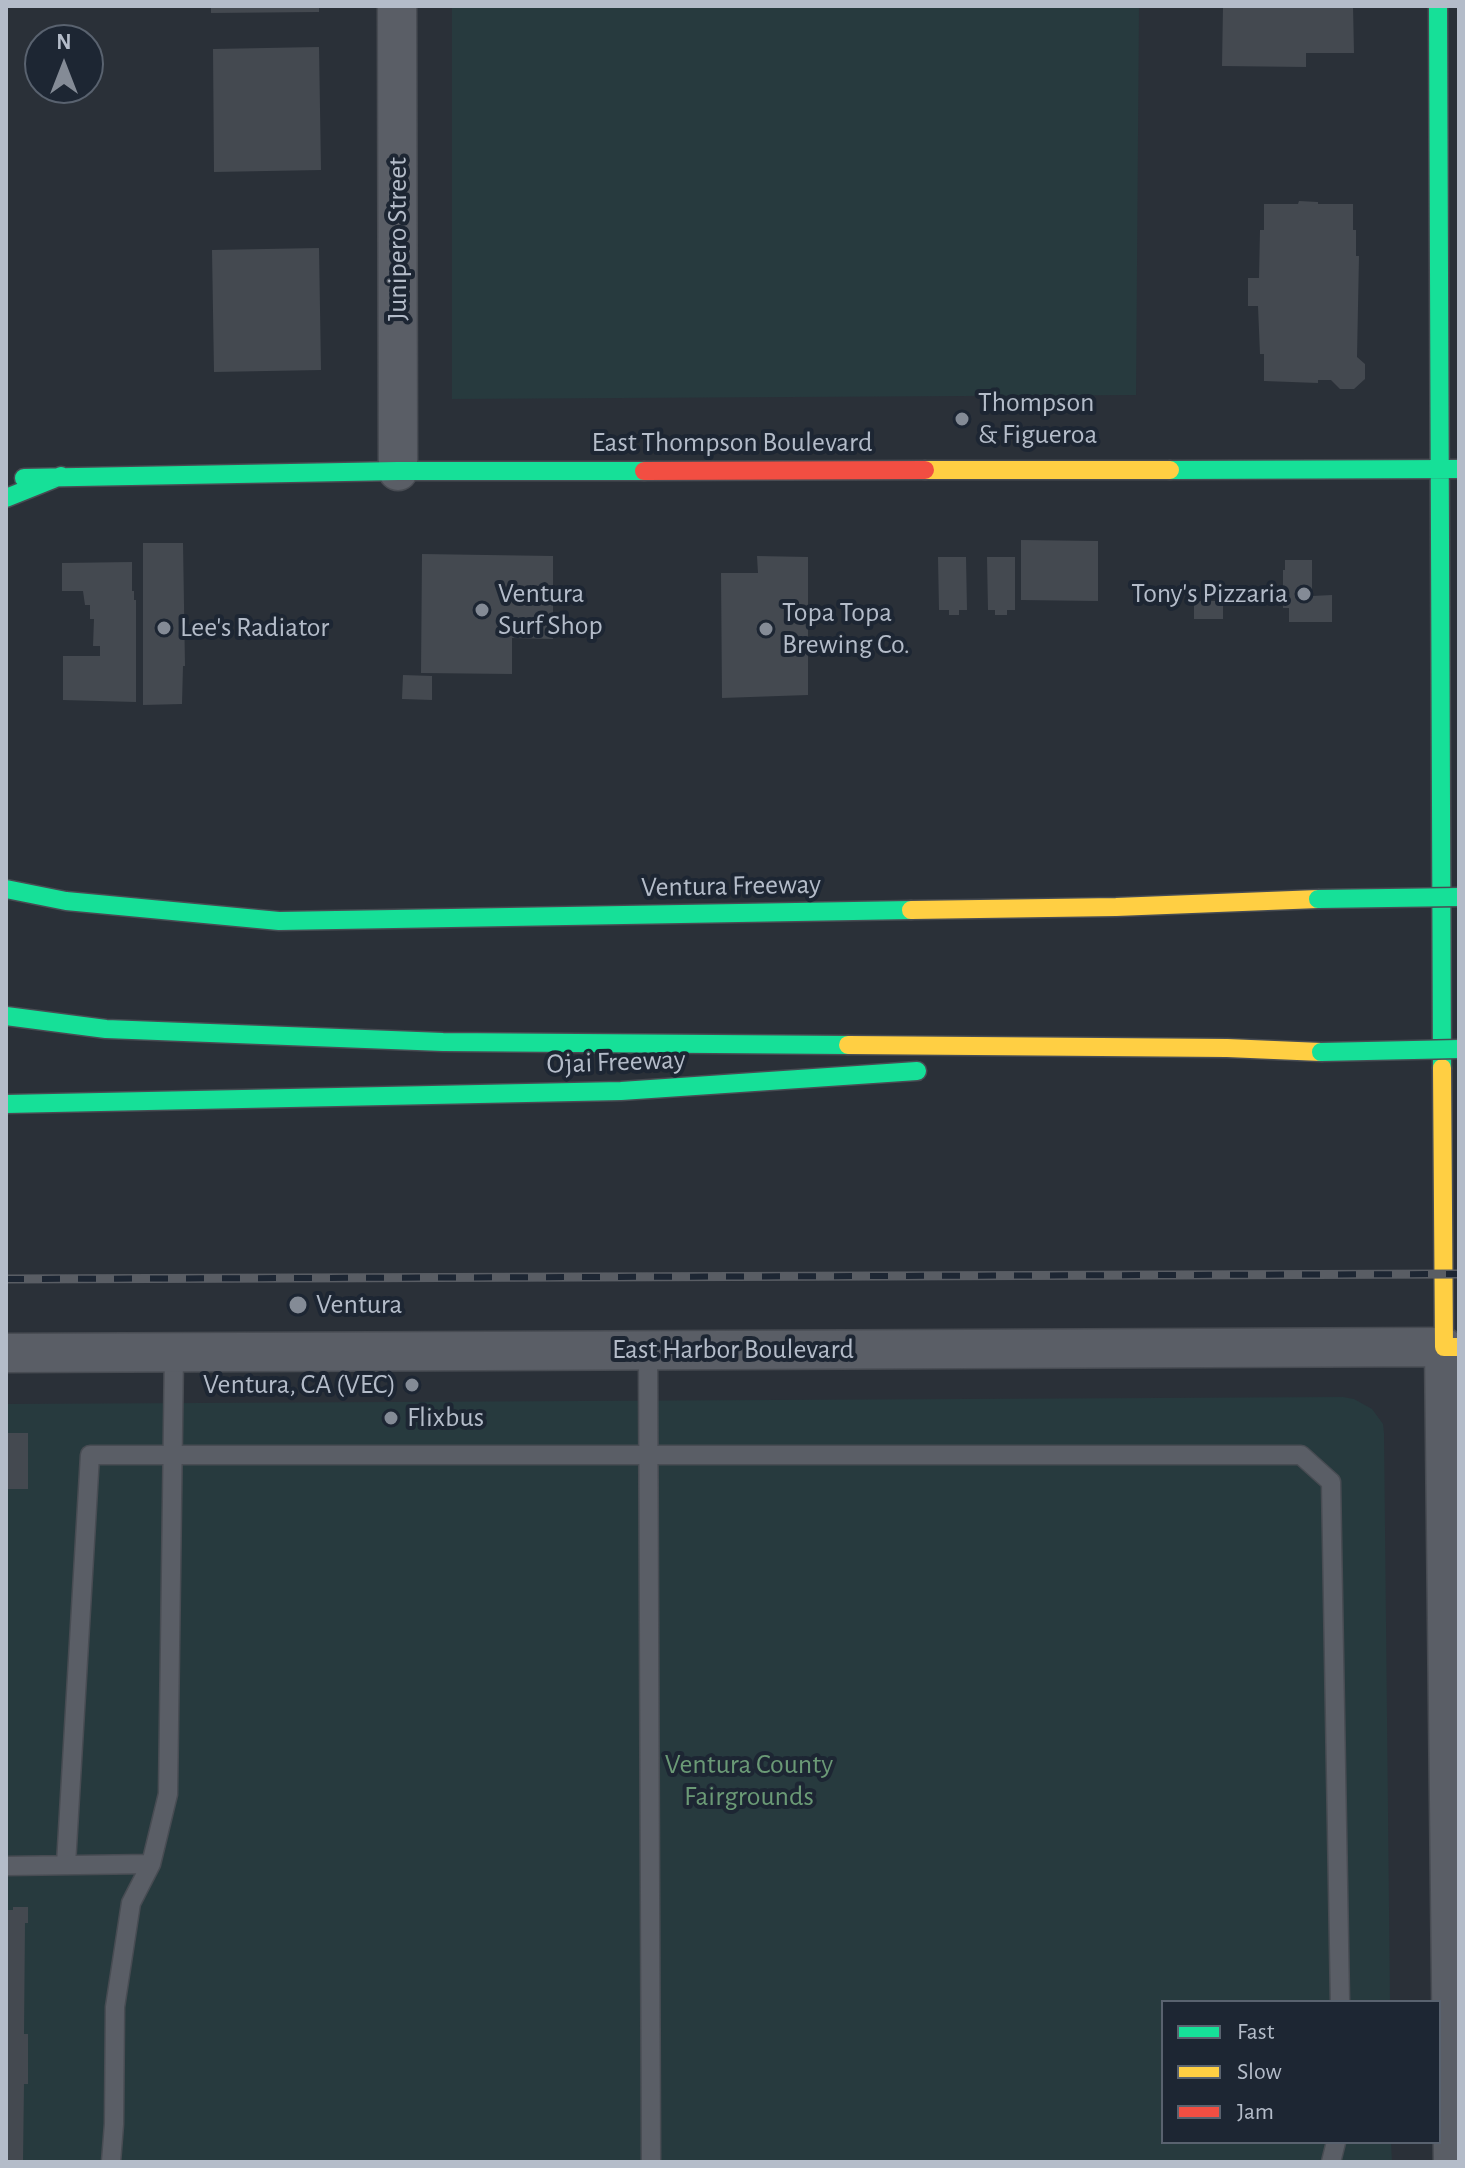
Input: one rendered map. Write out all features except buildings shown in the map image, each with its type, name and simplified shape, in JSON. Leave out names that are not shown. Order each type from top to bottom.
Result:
[{"type":"main road","points":[[1438,6],[1450,469],[1452,1347]]},
{"type":"main road","name":"East Thompson Boulevard","points":[[6,478],[398,471],[1450,469]]},
{"type":"main road","points":[[6,498],[61,476]]},
{"type":"main road","name":"Ventura Freeway","points":[[6,889],[66,901],[279,921],[1101,908],[1459,897]]},
{"type":"main road","points":[[6,1016],[106,1029],[443,1042],[1227,1048],[1321,1052],[1459,1049]]},
{"type":"main road","points":[[1009,1064],[1227,1048]]},
{"type":"main road","name":"Ojai Freeway","points":[[6,1104],[621,1091],[931,1070]]},
{"type":"street","name":"Junipero Street","points":[[397,6],[398,471]]},
{"type":"street","name":"East Harbor Boulevard","points":[[6,1353],[1452,1347]]},
{"type":"street","points":[[1452,1347],[1453,2162]]},
{"type":"lane","points":[[648,1351],[651,2162]]},
{"type":"lane","points":[[111,2162],[115,2007],[131,1903],[151,1864],[168,1794],[174,1353]]},
{"type":"lane","points":[[66,1864],[90,1455],[1301,1455],[1331,1482],[1340,2000]]},
{"type":"lane","points":[[6,1866],[151,1864]]},
{"type":"green space","points":[[452,6],[1139,6],[1136,395],[452,399]]},
{"type":"green space","name":"Ventura County Fairgrounds","points":[[1354,1399],[1372,1409],[1383,1424],[1384,1433],[1390,2000],[1161,2000],[1161,2144],[1391,2144],[1392,2162],[6,2162],[6,1404]]},
{"type":"railway","points":[[6,1279],[1459,1274]]},
{"type":"traffic: fast","points":[[1438,6],[1442,1068]]},
{"type":"traffic: fast","points":[[1170,470],[1459,469]]},
{"type":"traffic: fast","points":[[24,478],[398,471],[644,471]]},
{"type":"traffic: fast","points":[[6,498],[61,476]]},
{"type":"traffic: fast","points":[[6,889],[66,901],[279,921],[911,910]]},
{"type":"traffic: fast","points":[[1318,899],[1459,897]]},
{"type":"traffic: fast","points":[[6,1016],[106,1029],[443,1042],[848,1045]]},
{"type":"traffic: fast","points":[[1321,1052],[1459,1049]]},
{"type":"traffic: fast","points":[[6,1104],[621,1091],[917,1071]]},
{"type":"traffic: slow","points":[[925,470],[1170,470]]},
{"type":"traffic: slow","points":[[911,910],[1116,907],[1318,899]]},
{"type":"traffic: slow","points":[[848,1045],[1227,1048],[1321,1052]]},
{"type":"traffic: slow","points":[[1442,1068],[1444,1347],[1459,1347]]},
{"type":"traffic: jam","points":[[644,471],[925,470]]},
{"type":"place","name":"Thompson & Figueroa","points":[[962,419]]},
{"type":"place","name":"Tony's Pizzaria","points":[[1304,594]]},
{"type":"place","name":"Ventura Surf Shop","points":[[482,610]]},
{"type":"place","name":"Lee's Radiator","points":[[164,628]]},
{"type":"place","name":"Topa Topa Brewing Co.","points":[[766,629]]},
{"type":"place","name":"Ventura","points":[[298,1305]]},
{"type":"place","name":"Ventura, CA (VEC)","points":[[412,1385]]},
{"type":"place","name":"Flixbus","points":[[391,1418]]}]
